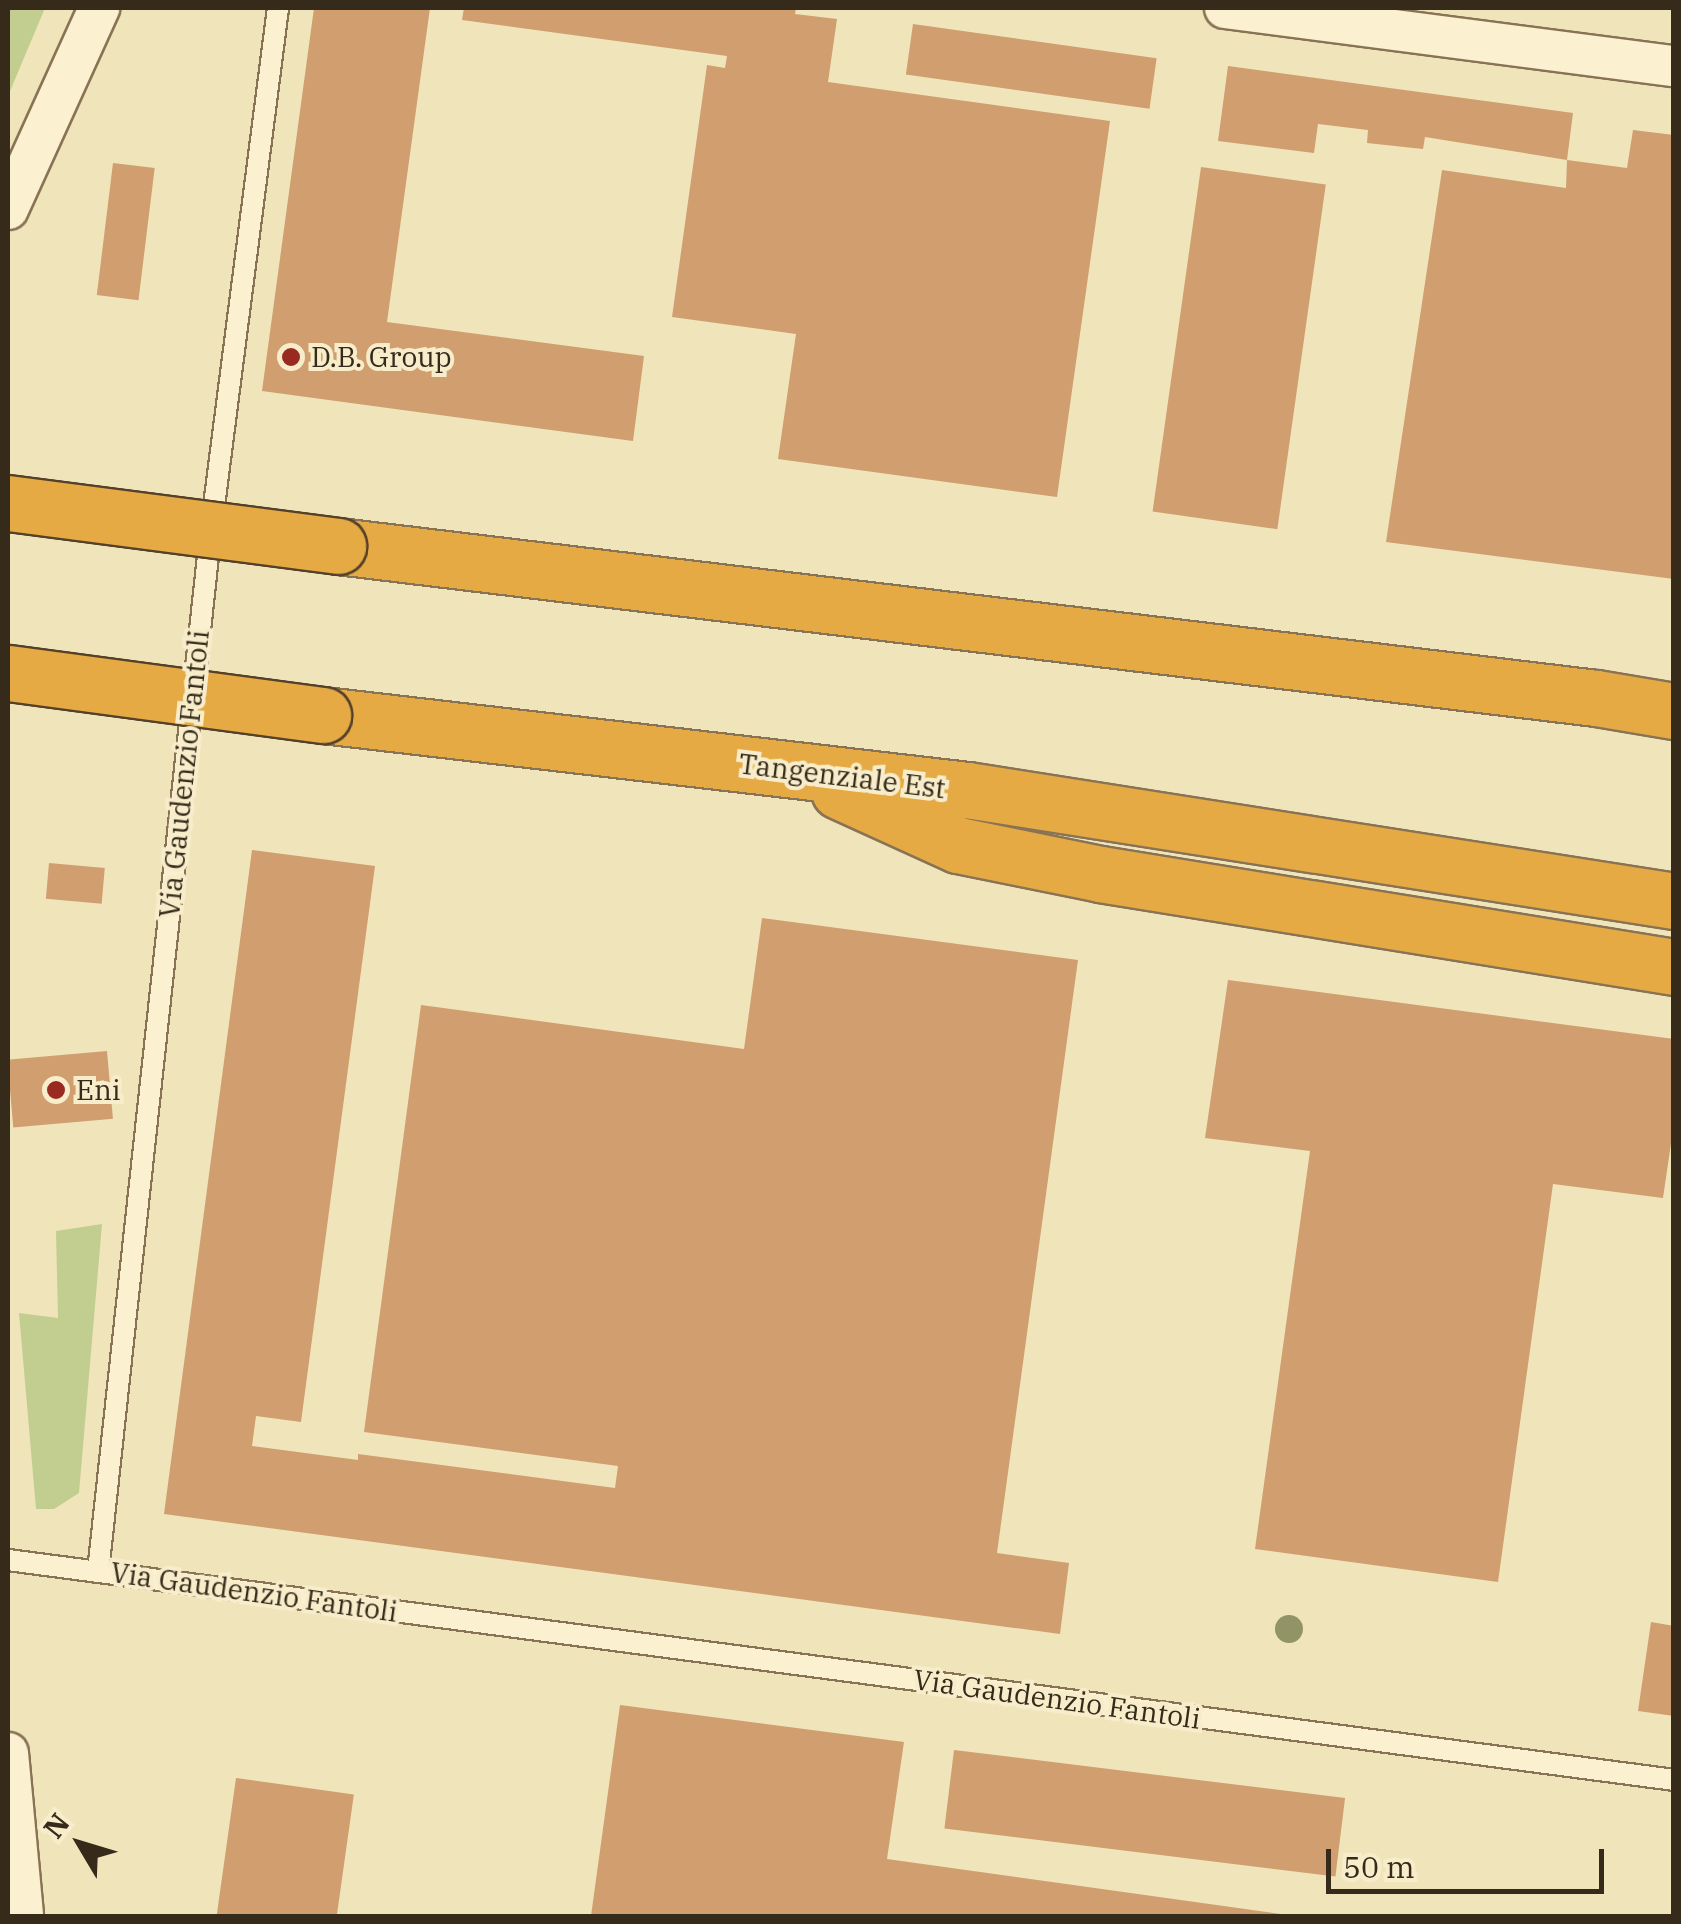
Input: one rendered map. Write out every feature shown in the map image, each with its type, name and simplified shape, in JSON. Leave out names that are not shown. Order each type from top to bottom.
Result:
[{"type":"highway","points":[[8,503],[1596,698],[1674,711]]},
{"type":"highway","name":"Tangenziale Est","points":[[8,673],[323,715],[967,790],[1674,901]]},
{"type":"highway","points":[[1596,698],[1674,698]]},
{"type":"highway","points":[[796,771],[958,845],[1100,874],[1674,967]]},
{"type":"street","points":[[8,208],[98,8]]},
{"type":"street","points":[[1225,8],[1674,66]]},
{"type":"street","points":[[8,1753],[23,1916]]},
{"type":"lane","name":"Via Gaudenzio Fantoli","points":[[278,8],[209,548],[98,1572],[1674,1780]]},
{"type":"lane","points":[[8,1560],[98,1572]]},
{"type":"green space","points":[[8,8],[45,8],[8,96]]},
{"type":"green space","points":[[102,1224],[79,1493],[54,1509],[36,1509],[19,1313],[58,1318],[56,1231]]},
{"type":"building","points":[[314,8],[430,8],[387,322],[644,356],[633,441],[262,391]]},
{"type":"building","points":[[464,8],[796,8],[795,14],[837,19],[828,82],[1110,121],[1057,497],[778,459],[796,334],[672,317],[707,65],[725,68],[727,56],[462,20]]},
{"type":"building","points":[[913,24],[1157,58],[1150,109],[906,75]]},
{"type":"building","points":[[1228,66],[1573,113],[1567,160],[1425,137],[1423,149],[1367,143],[1368,130],[1318,124],[1314,153],[1218,141]]},
{"type":"building","points":[[1633,130],[1674,135],[1674,579],[1386,542],[1442,170],[1566,188],[1567,160],[1627,168]]},
{"type":"building","points":[[113,163],[155,168],[138,300],[97,295]]},
{"type":"building","points":[[1201,167],[1326,185],[1277,529],[1153,512]]},
{"type":"building","points":[[252,850],[375,866],[301,1422],[256,1416],[252,1446],[358,1460],[358,1454],[615,1488],[618,1466],[364,1432],[421,1005],[744,1049],[762,918],[1078,960],[997,1553],[1069,1563],[1060,1634],[164,1514]]},
{"type":"building","points":[[49,863],[105,868],[102,904],[46,899]]},
{"type":"building","points":[[1228,980],[1674,1039],[1674,1123],[1663,1198],[1553,1184],[1498,1582],[1255,1549],[1310,1151],[1205,1138]]},
{"type":"building","points":[[107,1051],[113,1119],[13,1127],[8,1060]]},
{"type":"building","points":[[1651,1622],[1674,1626],[1674,1716],[1638,1711]]},
{"type":"building","points":[[620,1705],[904,1742],[887,1859],[1295,1916],[591,1916]]},
{"type":"building","points":[[954,1750],[1345,1798],[1335,1876],[944,1828]]},
{"type":"building","points":[[236,1778],[354,1795],[337,1916],[217,1916]]},
{"type":"place","name":"D.B. Group","points":[[291,357]]},
{"type":"place","name":"Eni","points":[[56,1090]]}]
